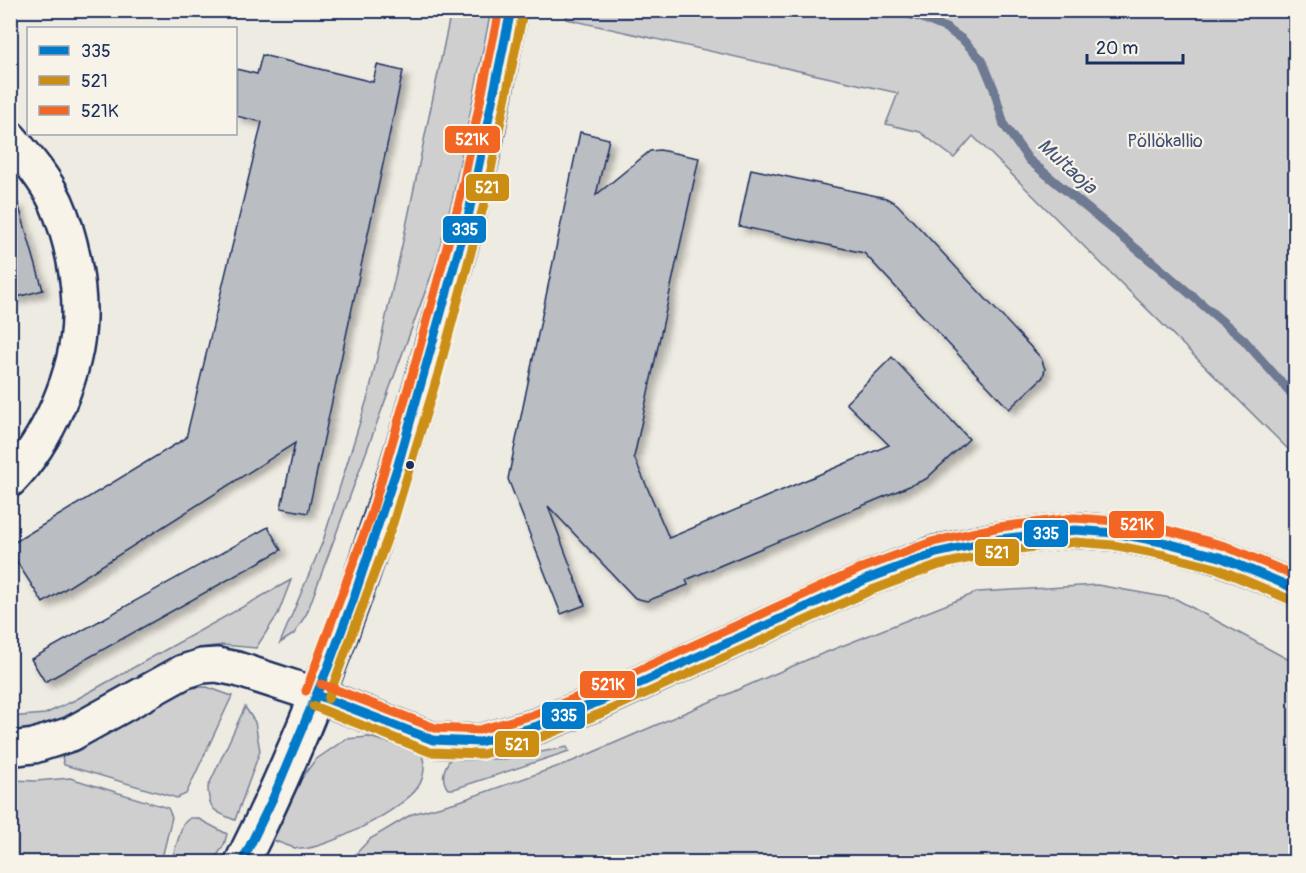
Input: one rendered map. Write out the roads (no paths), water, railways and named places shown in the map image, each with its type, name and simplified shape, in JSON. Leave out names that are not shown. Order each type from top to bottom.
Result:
[{"type":"street","points":[[242,862],[261,825],[317,695],[382,519],[426,371],[472,202],[511,10]]},
{"type":"street","points":[[10,138],[32,164],[56,201],[78,279],[79,320],[71,366],[57,405],[39,444],[10,480]]},
{"type":"street","points":[[10,749],[34,746],[71,734],[183,672],[202,666],[217,665],[237,669],[317,695],[433,740],[480,742],[537,726],[603,700],[867,579],[936,553],[1000,539],[1075,530],[1115,532],[1220,557],[1296,589]]},
{"type":"waterway","name":"Multaoja","points":[[742,10],[752,13],[898,11],[946,28],[963,40],[982,60],[994,89],[1004,125],[1029,160],[1244,340],[1296,399]]},
{"type":"park label","name":"Pöllökallio","points":[[1165,141]]}]
